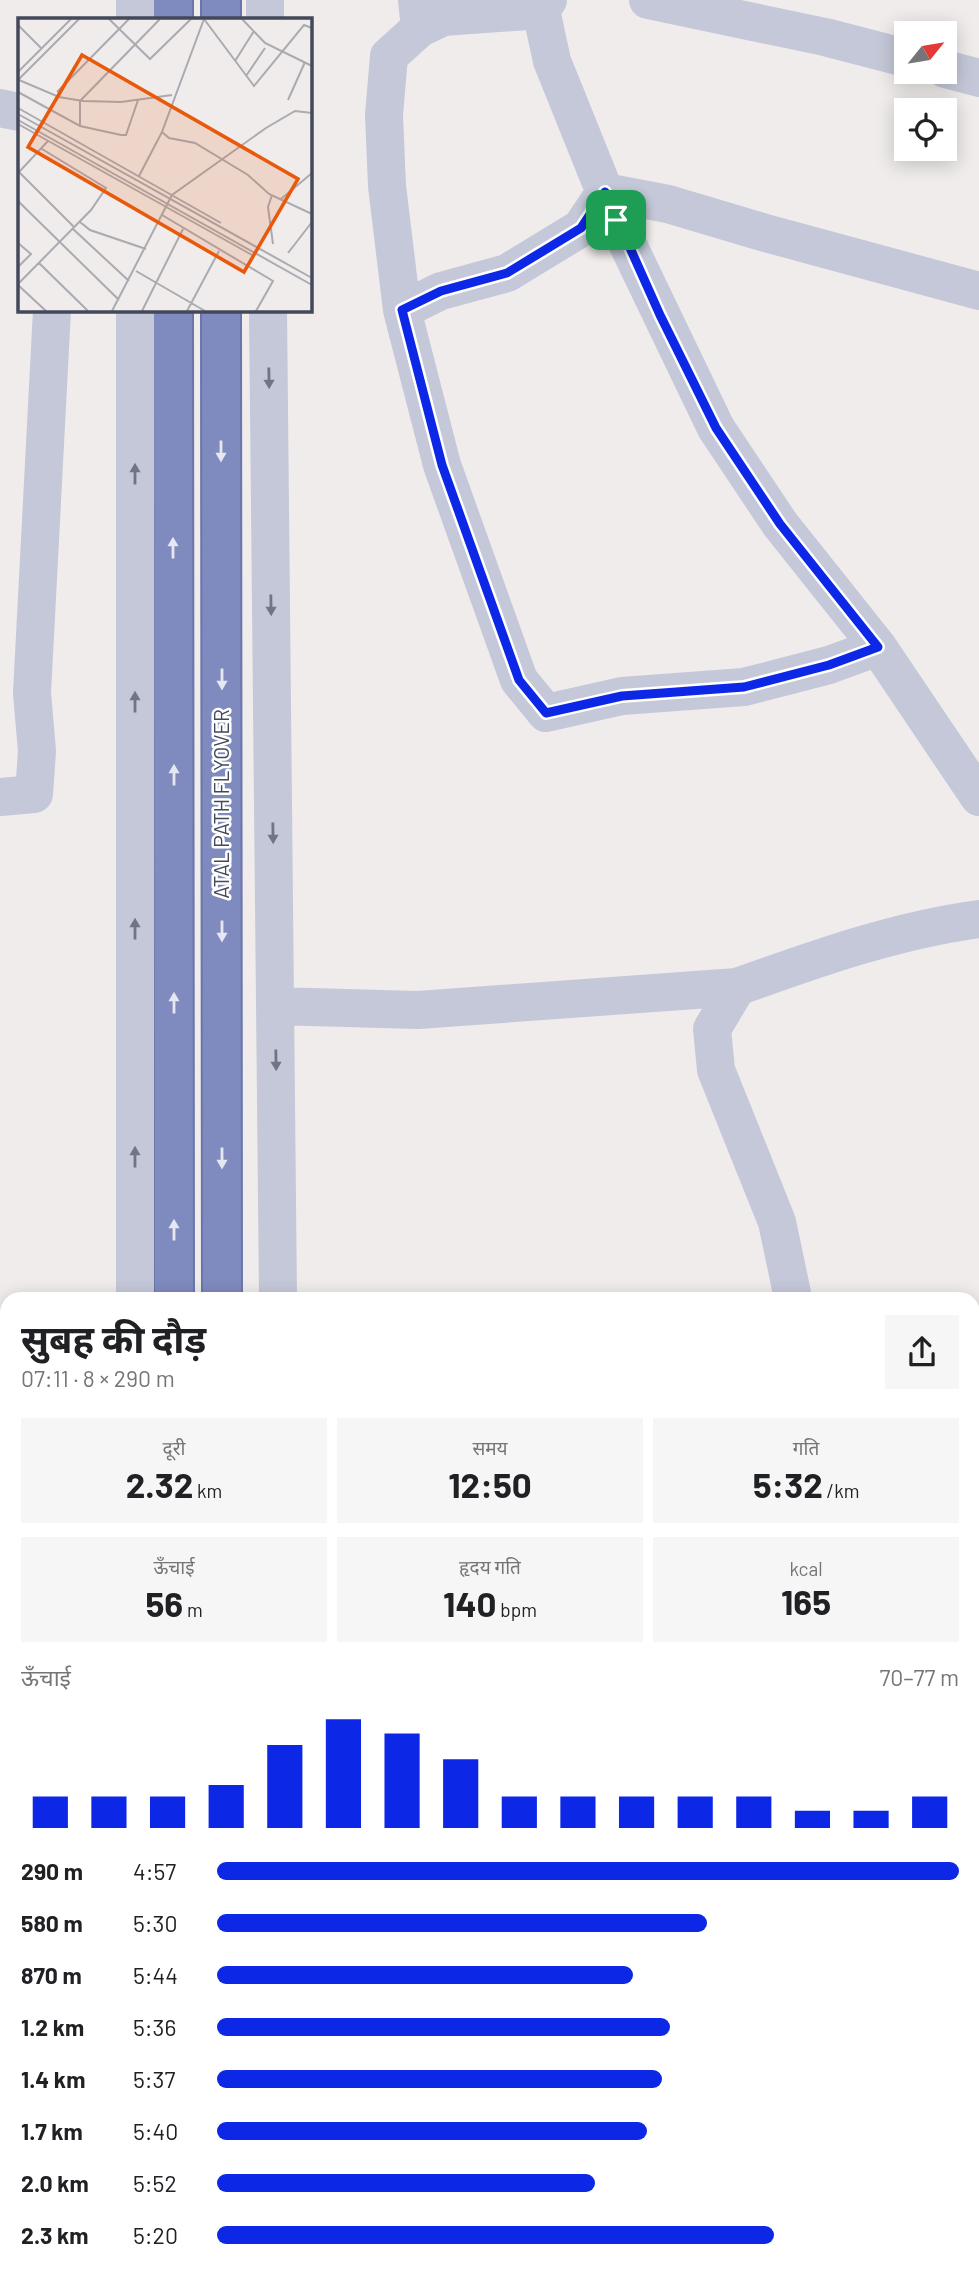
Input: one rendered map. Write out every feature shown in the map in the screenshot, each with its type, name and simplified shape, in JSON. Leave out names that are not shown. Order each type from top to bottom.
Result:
[{"type":"highway","points":[[173,0],[173,18]]},
{"type":"highway","points":[[221,0],[221,18]]},
{"type":"highway","points":[[173,312],[174,1292]]},
{"type":"highway","name":"ATAL PATH FLYOVER","points":[[221,312],[222,1292]]},
{"type":"street","points":[[135,0],[135,18]]},
{"type":"street","points":[[265,0],[265,18]]},
{"type":"street","points":[[648,0],[825,37],[894,55]]},
{"type":"street","points":[[878,647],[829,665],[744,687],[622,696],[546,713],[519,680],[442,465],[402,310],[387,186],[384,115],[389,56],[419,14],[443,17],[544,5],[552,61],[605,192],[660,315],[716,428],[780,524],[878,647],[979,797]]},
{"type":"street","points":[[957,72],[979,78]]},
{"type":"street","points":[[0,107],[18,111]]},
{"type":"street","points":[[605,192],[668,204],[979,291]]},
{"type":"street","points":[[402,310],[441,291],[507,273],[581,228],[605,192]]},
{"type":"street","points":[[0,797],[34,794],[37,751],[32,694],[52,312]]},
{"type":"street","points":[[135,312],[135,1292]]},
{"type":"street","points":[[268,312],[278,1292]]},
{"type":"street","points":[[275,1006],[418,1010],[737,987],[940,924],[979,919]]},
{"type":"street","points":[[737,987],[712,1029],[716,1070],[777,1222],[792,1292]]},
{"type":"route","points":[[605,192],[616,220],[716,428],[780,524],[878,647],[829,665],[744,687],[622,696],[546,713],[519,680],[442,465],[402,310],[441,291],[507,273],[581,228],[605,192]]}]
